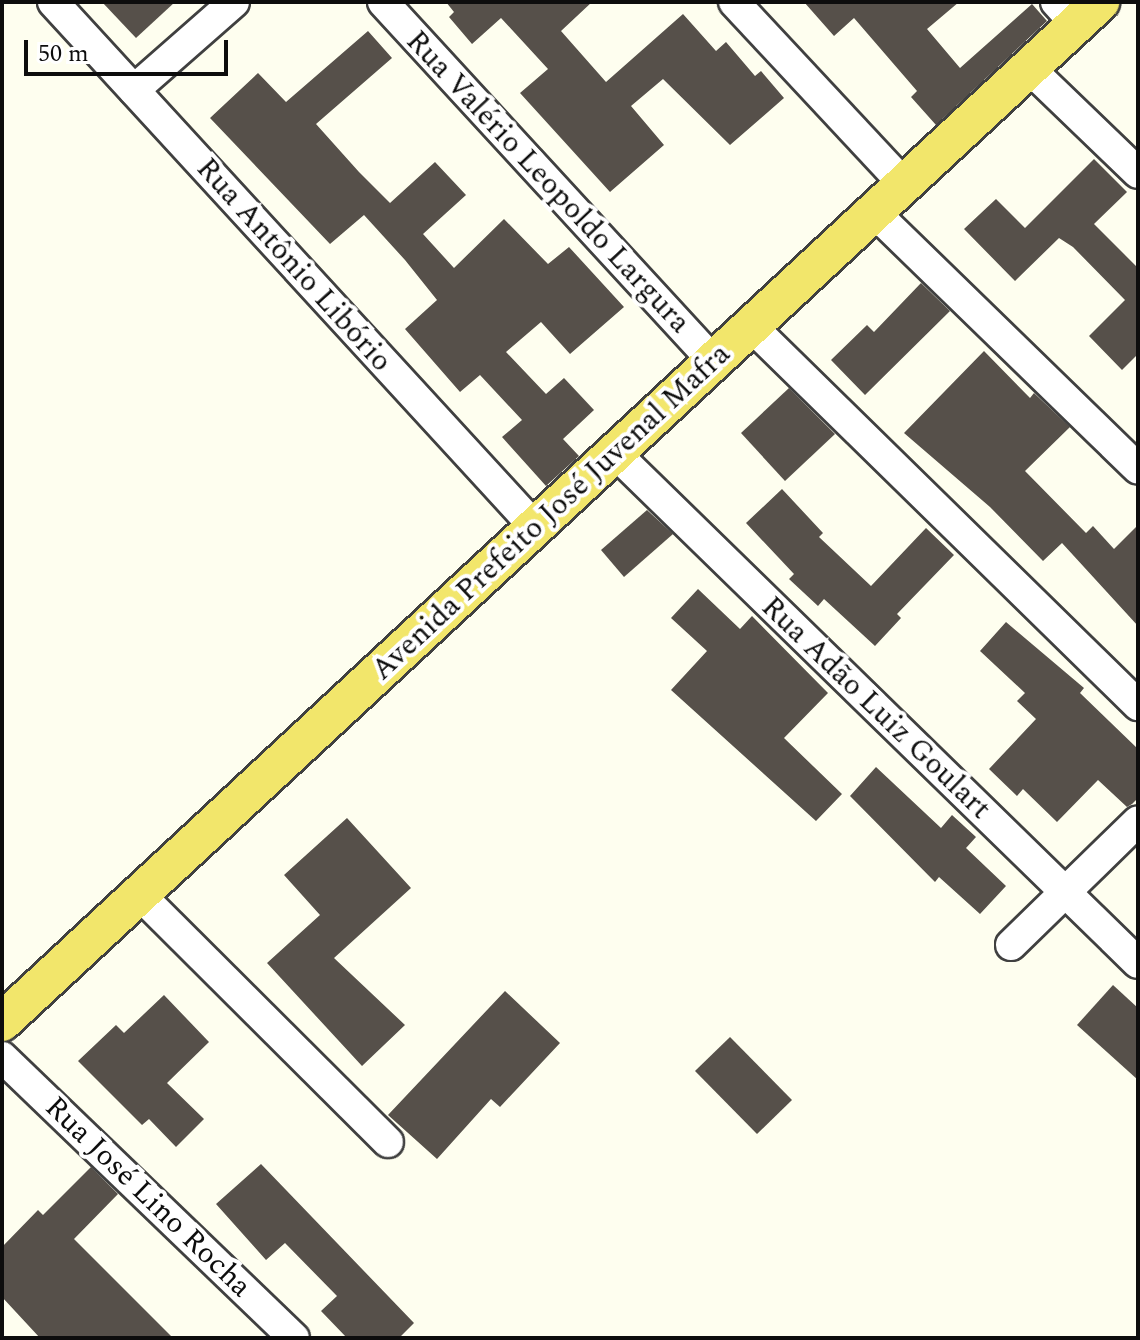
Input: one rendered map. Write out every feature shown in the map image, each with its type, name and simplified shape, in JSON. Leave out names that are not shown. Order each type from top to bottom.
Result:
[{"type":"main road","name":"Avenida Prefeito José Juvenal Mafra","points":[[2,1022],[1029,68],[1077,9]]},
{"type":"street","name":"Rua Antônio Libório","points":[[53,2],[535,527]]},
{"type":"street","points":[[134,90],[234,2]]},
{"type":"street","name":"Rua Valério Leopoldo Largura","points":[[383,2],[713,361]]},
{"type":"street","points":[[734,2],[904,184]]},
{"type":"street","points":[[1029,68],[1138,173]]},
{"type":"street","points":[[874,212],[1138,469]]},
{"type":"street","points":[[751,326],[1138,705]]},
{"type":"street","name":"Rua Adão Luiz Goulart","points":[[615,453],[1138,963]]},
{"type":"street","points":[[1011,945],[1138,821]]},
{"type":"street","points":[[140,895],[388,1142]]},
{"type":"street","name":"Rua José Lino Rocha","points":[[2,1057],[294,1338]]},
{"type":"building","points":[[102,2],[175,2],[136,38]]},
{"type":"building","points":[[446,2],[592,2],[561,31],[606,82],[683,14],[716,51],[726,42],[755,76],[761,71],[784,98],[730,145],[663,79],[631,106],[664,145],[610,192],[520,93],[548,69],[501,18],[472,44],[449,17],[454,12]]},
{"type":"building","points":[[804,2],[959,2],[927,29],[960,68],[1032,4],[1047,21],[936,125],[911,97],[917,91],[854,18],[834,36]]},
{"type":"building","points":[[368,31],[392,58],[316,124],[359,172],[390,203],[435,162],[466,195],[423,234],[454,268],[504,219],[548,264],[569,247],[624,307],[570,354],[541,322],[506,352],[546,394],[564,378],[594,410],[563,439],[579,456],[546,486],[502,437],[522,420],[480,375],[460,392],[405,329],[437,300],[364,215],[330,244],[210,118],[258,73],[286,102]]},
{"type":"building","points":[[1094,159],[1127,192],[1094,224],[1138,268],[1138,354],[1122,370],[1089,336],[1125,300],[1073,247],[1059,238],[1015,281],[964,229],[996,199],[1025,228]]},
{"type":"building","points":[[921,283],[950,311],[865,395],[831,360],[867,325],[874,332]]},
{"type":"building","points":[[984,351],[1030,398],[1034,393],[1070,427],[1025,471],[1086,533],[1093,526],[1114,549],[1138,525],[1138,626],[1062,543],[1043,561],[990,507],[904,433]]},
{"type":"building","points":[[789,388],[835,434],[785,481],[741,433]]},
{"type":"building","points":[[782,489],[823,533],[819,537],[871,586],[926,528],[954,555],[897,614],[901,618],[875,646],[824,599],[818,606],[789,579],[794,574],[746,523]]},
{"type":"building","points":[[647,510],[673,534],[624,577],[601,550]]},
{"type":"building","points":[[698,589],[740,629],[752,616],[828,693],[784,738],[842,794],[816,821],[671,690],[707,651],[671,618]]},
{"type":"building","points":[[1006,622],[1084,688],[1080,693],[1138,749],[1138,798],[1132,804],[1127,807],[1098,780],[1057,822],[1023,789],[1017,796],[989,769],[1036,719],[1017,701],[1025,693],[980,651]]},
{"type":"building","points":[[876,767],[941,828],[952,815],[976,837],[966,848],[1006,886],[980,914],[939,877],[935,882],[850,796]]},
{"type":"building","points":[[347,818],[411,888],[334,958],[405,1025],[362,1066],[267,963],[320,915],[284,875]]},
{"type":"building","points":[[1113,985],[1138,1008],[1138,1080],[1077,1025]]},
{"type":"building","points":[[505,991],[560,1043],[500,1107],[491,1099],[437,1159],[388,1115]]},
{"type":"building","points":[[164,995],[209,1042],[167,1083],[204,1119],[176,1147],[149,1119],[142,1125],[78,1061],[116,1025],[124,1033]]},
{"type":"building","points":[[730,1037],[792,1100],[757,1134],[695,1071]]},
{"type":"building","points":[[261,1164],[414,1323],[399,1338],[347,1338],[321,1311],[337,1296],[285,1243],[266,1260],[216,1204]]},
{"type":"building","points":[[91,1167],[118,1194],[74,1239],[173,1338],[40,1338],[2,1297],[2,1247],[38,1210],[43,1215]]}]
